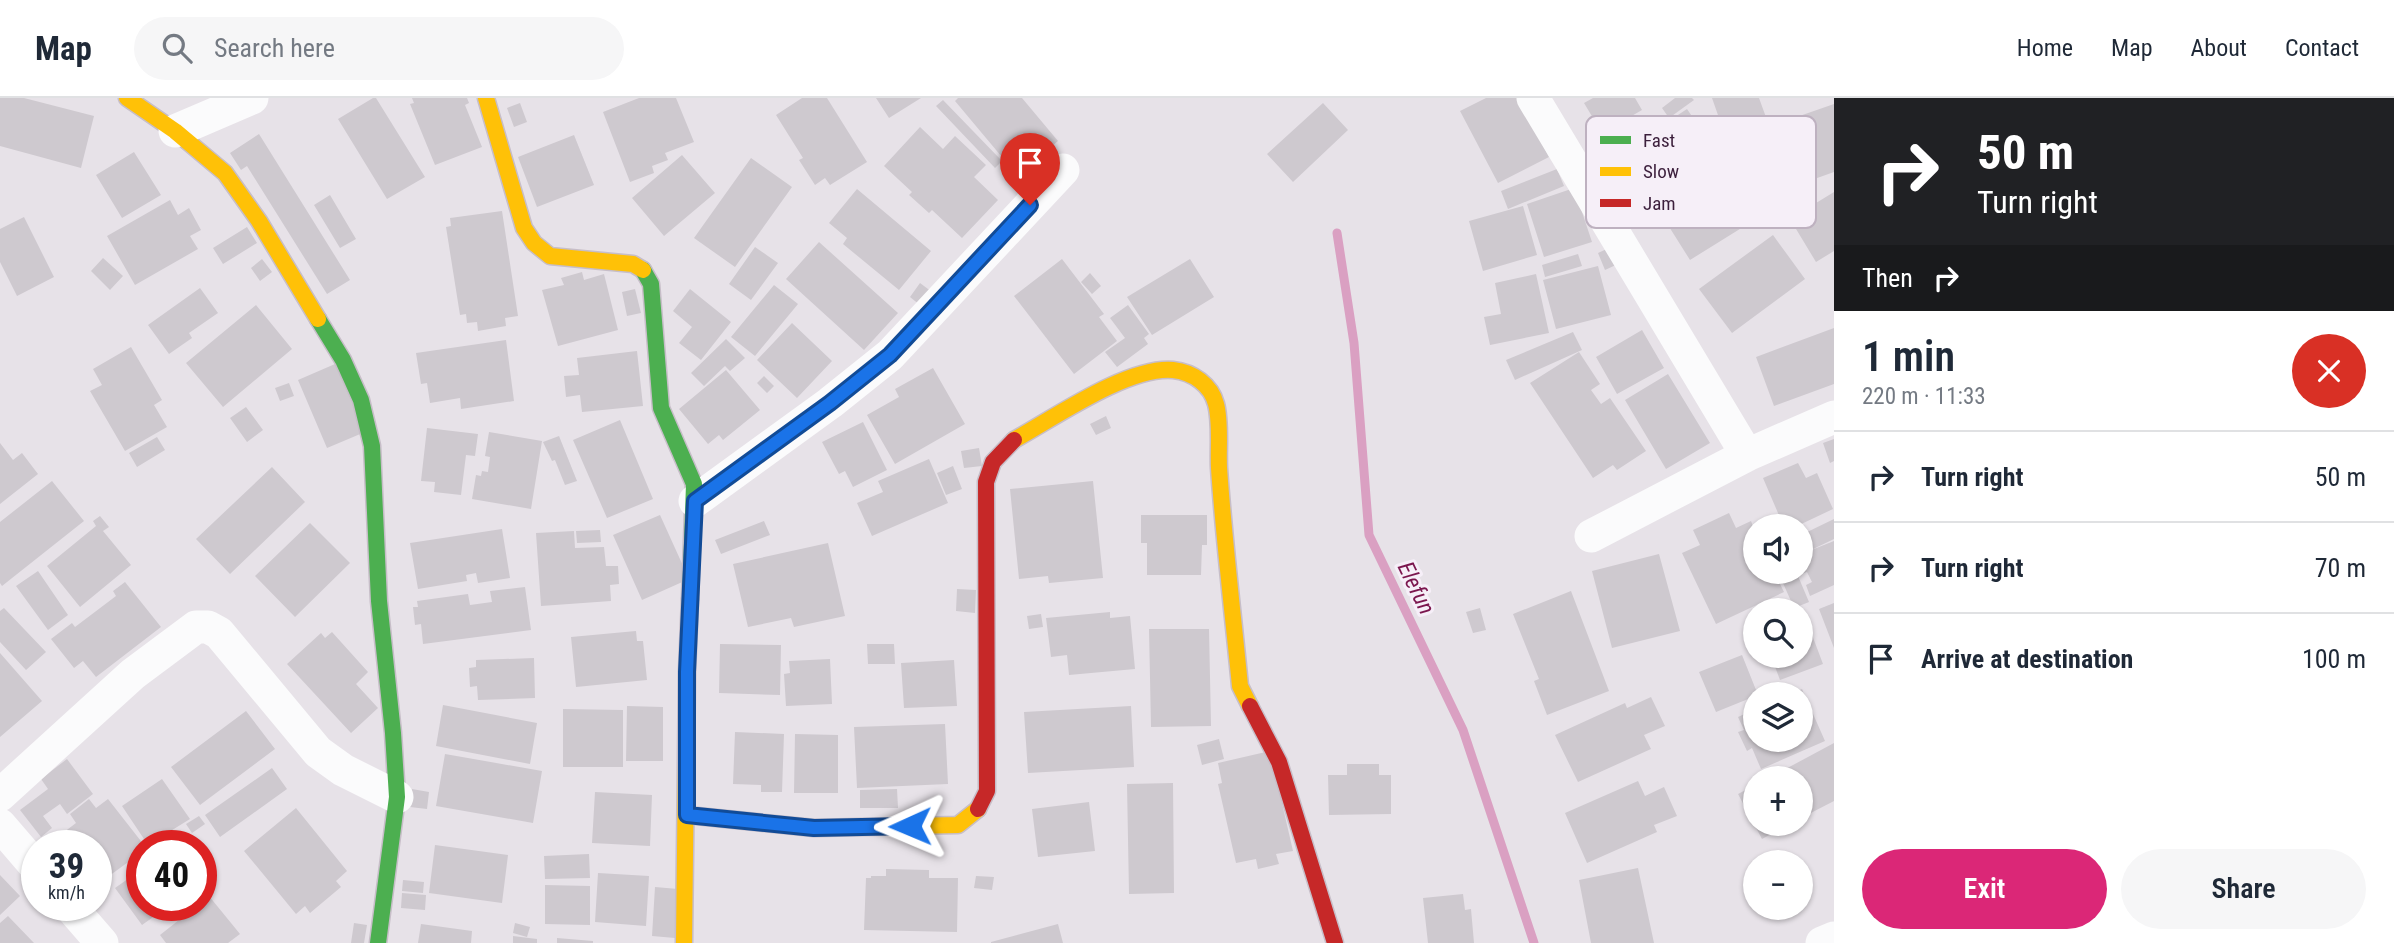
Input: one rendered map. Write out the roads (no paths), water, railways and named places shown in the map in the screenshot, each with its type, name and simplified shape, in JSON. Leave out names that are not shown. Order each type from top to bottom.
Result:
[{"type":"street","points":[[127,98],[175,131],[225,173],[259,221],[344,360],[361,400],[372,446],[379,601],[397,797],[378,943]]},
{"type":"street","points":[[175,131],[253,98]]},
{"type":"street","points":[[486,98],[524,228],[534,243],[550,256],[633,264],[644,271],[651,284],[661,408],[694,484],[695,501],[687,672],[684,943]]},
{"type":"street","points":[[1534,98],[1586,185]]},
{"type":"street","points":[[695,501],[830,403],[890,355],[1063,170]]},
{"type":"street","points":[[1612,228],[1747,455]]},
{"type":"street","points":[[687,815],[814,828],[958,825],[976,811],[987,791],[986,482],[993,462],[1011,442],[1083,401],[1135,375],[1173,370],[1194,376],[1202,382],[1209,388],[1217,406],[1219,468],[1240,686],[1250,710],[1269,737],[1279,762],[1335,943]]},
{"type":"street","points":[[1591,536],[1747,455],[1834,416]]},
{"type":"street","points":[[0,795],[132,674],[196,627],[208,627],[219,633],[318,752],[343,770],[397,797]]},
{"type":"street","points":[[0,825],[21,849]]},
{"type":"street","points":[[83,921],[102,943]]},
{"type":"street","points":[[1822,943],[1834,938]]},
{"type":"waterway","name":"Elefun","points":[[1337,233],[1354,343],[1369,535],[1463,730],[1534,943]]}]
